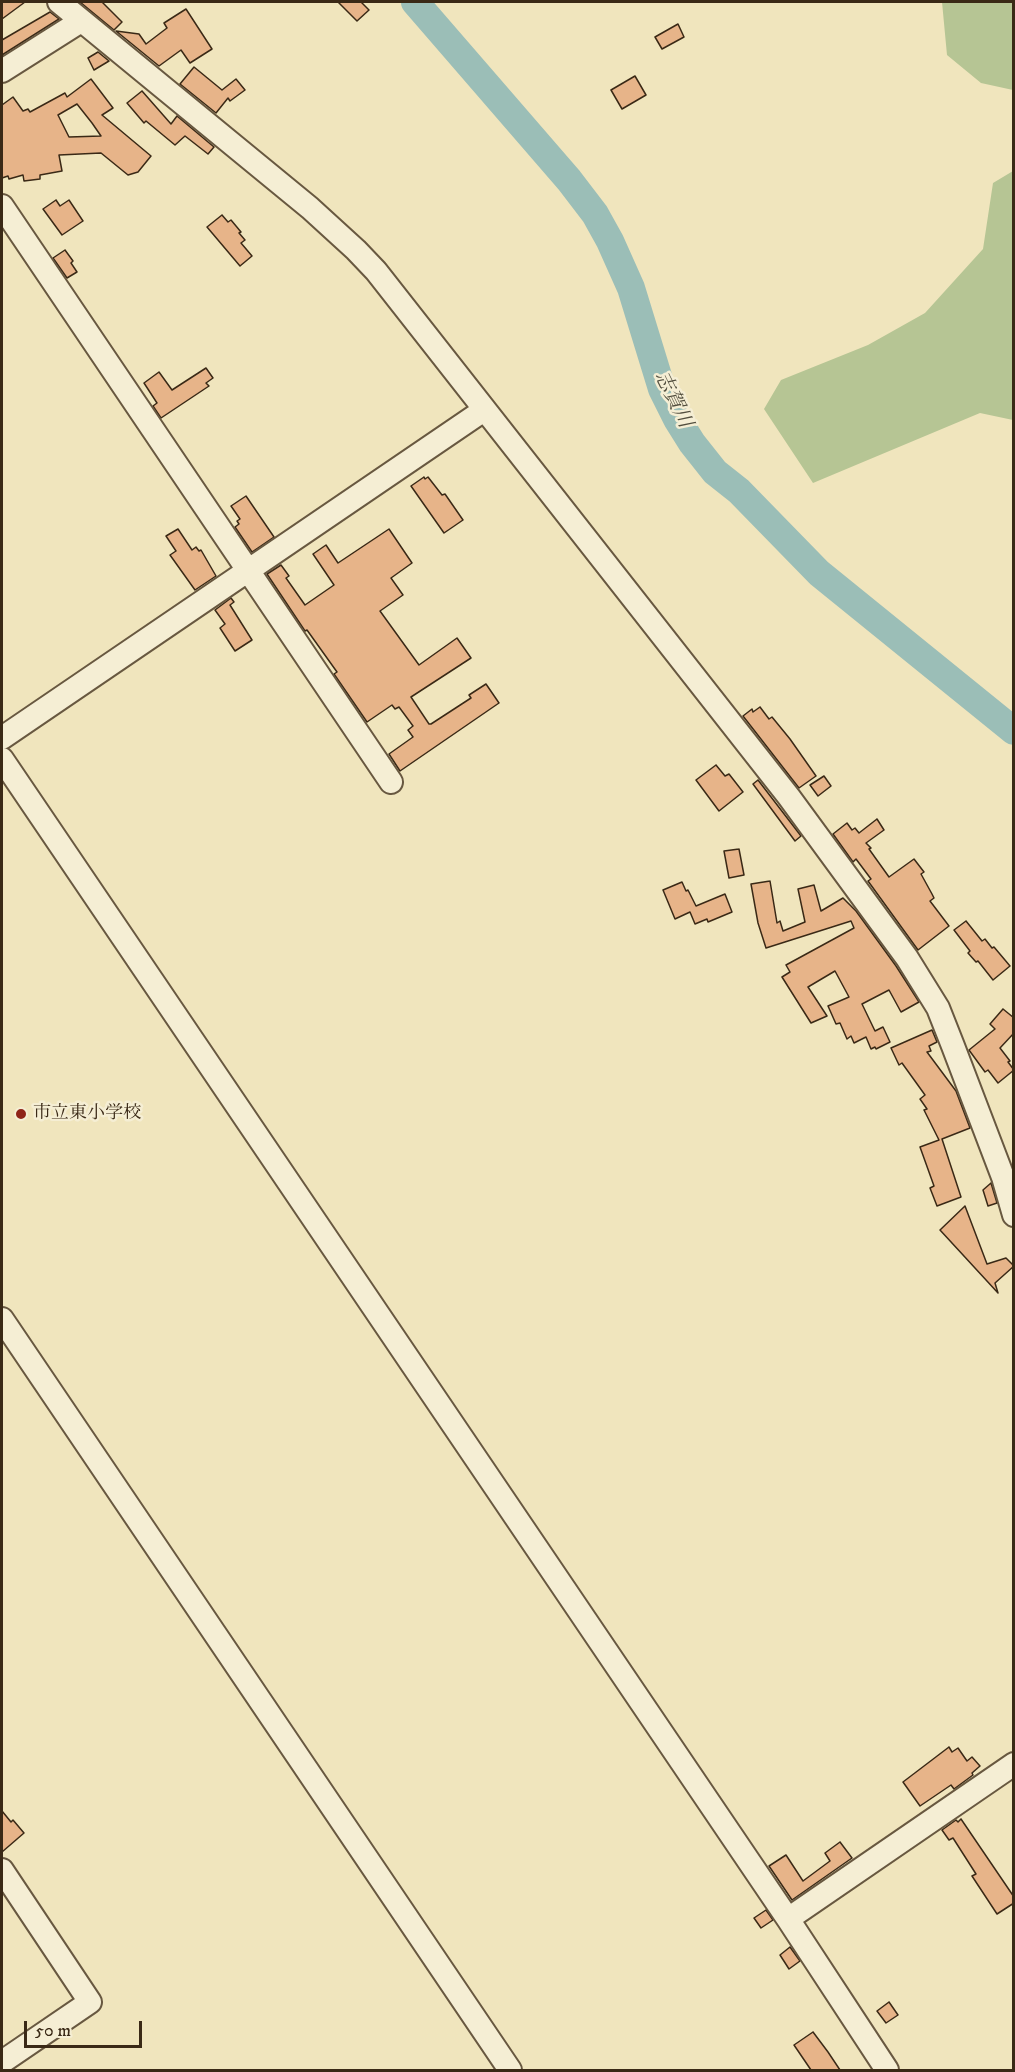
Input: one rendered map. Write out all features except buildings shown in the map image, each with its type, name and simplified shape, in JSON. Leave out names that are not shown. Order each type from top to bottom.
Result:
[{"type":"street","points":[[58,2],[310,208],[376,271],[789,797],[907,957],[942,1017],[992,1146],[1014,1215]]},
{"type":"street","points":[[2,71],[81,21]]},
{"type":"street","points":[[2,206],[391,782]]},
{"type":"street","points":[[2,738],[484,410]]},
{"type":"street","points":[[2,759],[788,1919],[887,2070]]},
{"type":"street","points":[[2,1319],[510,2070]]},
{"type":"street","points":[[788,1919],[1014,1764]]},
{"type":"street","points":[[2,1870],[90,2002],[2,2062]]},
{"type":"green space","points":[[942,2],[1013,2],[1013,90],[981,83],[947,55]]},
{"type":"green space","points":[[1013,171],[1013,420],[980,413],[813,483],[764,409],[781,380],[868,345],[925,313],[983,249],[993,183]]},
{"type":"waterway","name":"志賀川","points":[[415,2],[569,180],[595,214],[631,288],[662,389],[692,443],[715,472],[739,491],[819,573],[1014,731]]},
{"type":"place","name":"市立東小学校","points":[[21,1114]]}]
